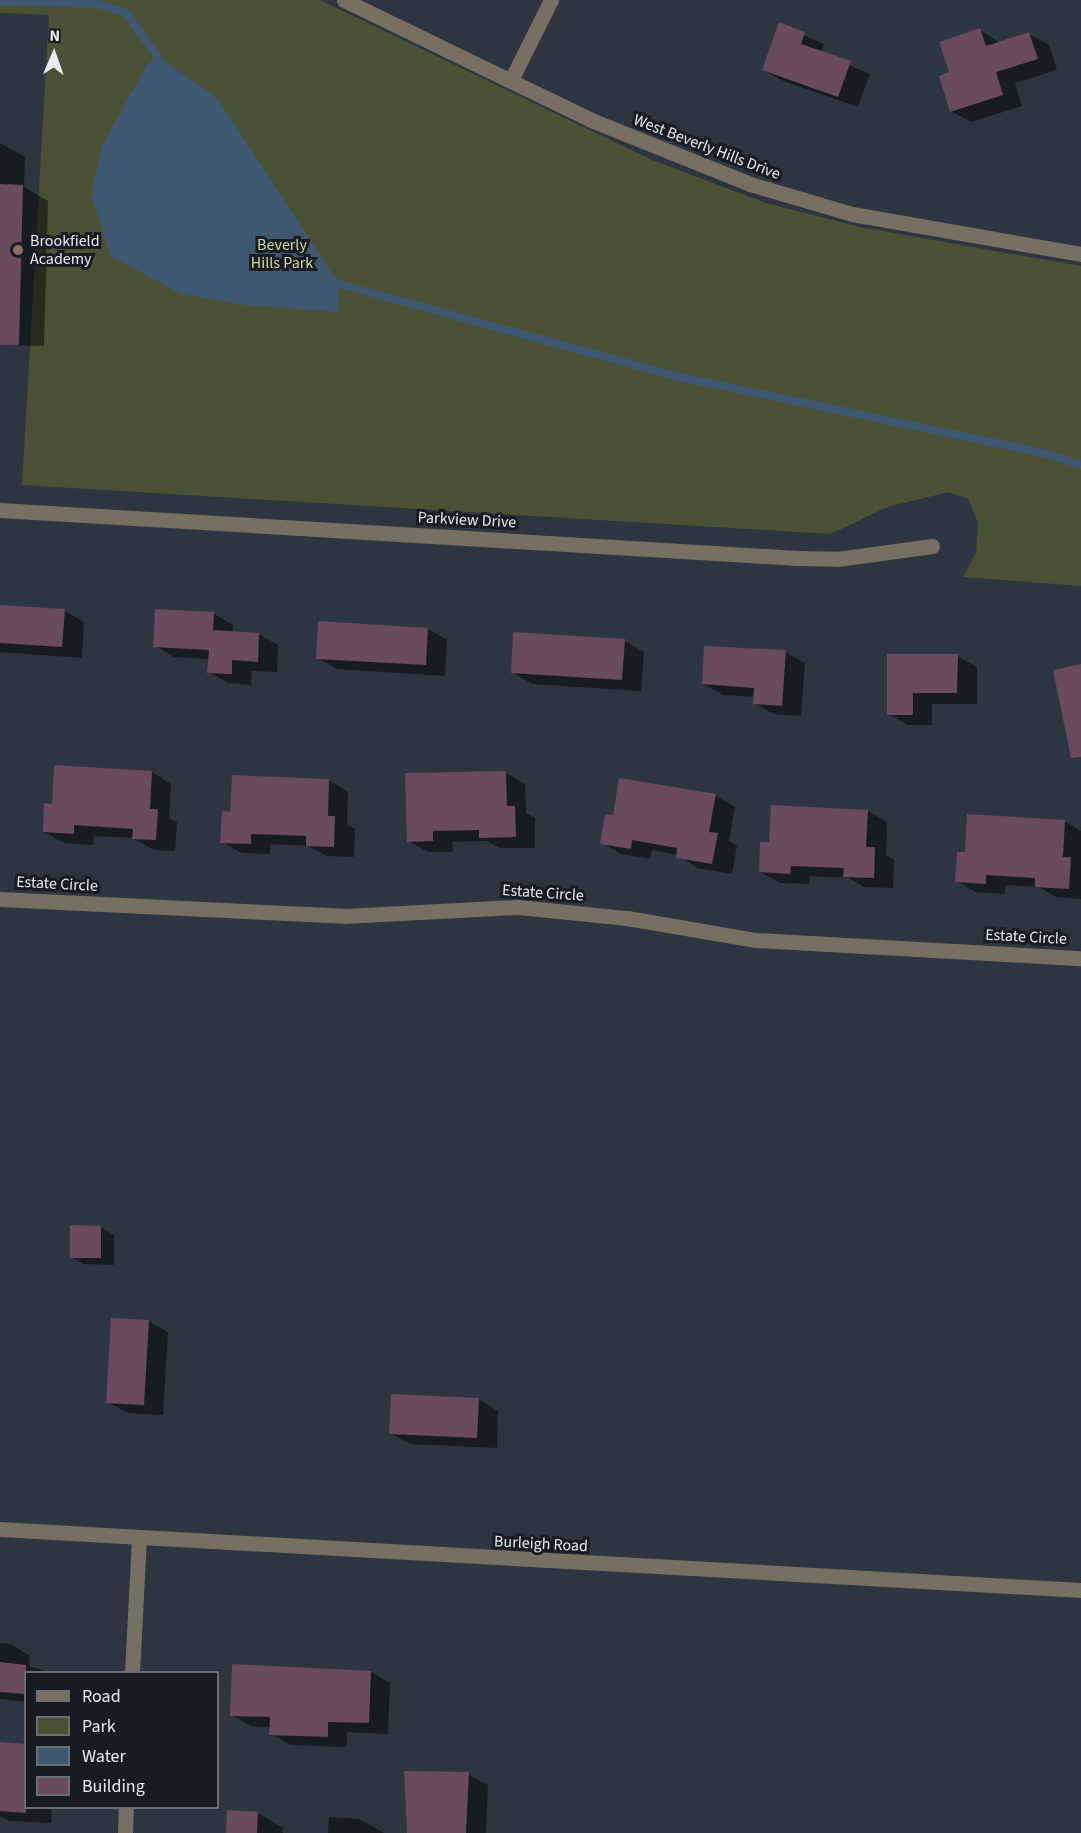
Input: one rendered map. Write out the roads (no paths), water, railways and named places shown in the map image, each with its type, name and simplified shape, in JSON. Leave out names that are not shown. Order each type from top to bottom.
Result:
[{"type":"street","name":"West Beverly Hills Drive","points":[[344,0],[512,78],[659,150],[802,201],[910,227],[1081,254]]},
{"type":"street","points":[[512,78],[551,0]]},
{"type":"street","name":"Parkview Drive","points":[[0,510],[798,558],[837,559],[932,546]]},
{"type":"street","name":"Estate Circle","points":[[0,899],[344,916],[518,907],[627,918],[756,940],[1081,958]]},
{"type":"street","name":"Burleigh Road","points":[[0,1529],[1081,1590]]},
{"type":"street","points":[[132,1671],[138,1538]]},
{"type":"street","points":[[125,1833],[126,1809]]},
{"type":"water","points":[[157,56],[217,98],[339,284],[338,312],[244,305],[181,294],[111,256],[91,195],[102,145],[147,65]]},
{"type":"waterway","points":[[0,1],[97,4],[126,13],[157,56]]},
{"type":"waterway","points":[[339,284],[680,377],[1044,453],[1081,465]]},
{"type":"place","name":"Brookfield Academy","points":[[18,250]]},
{"type":"park label","name":"Beverly Hills Park","points":[[282,254]]}]
